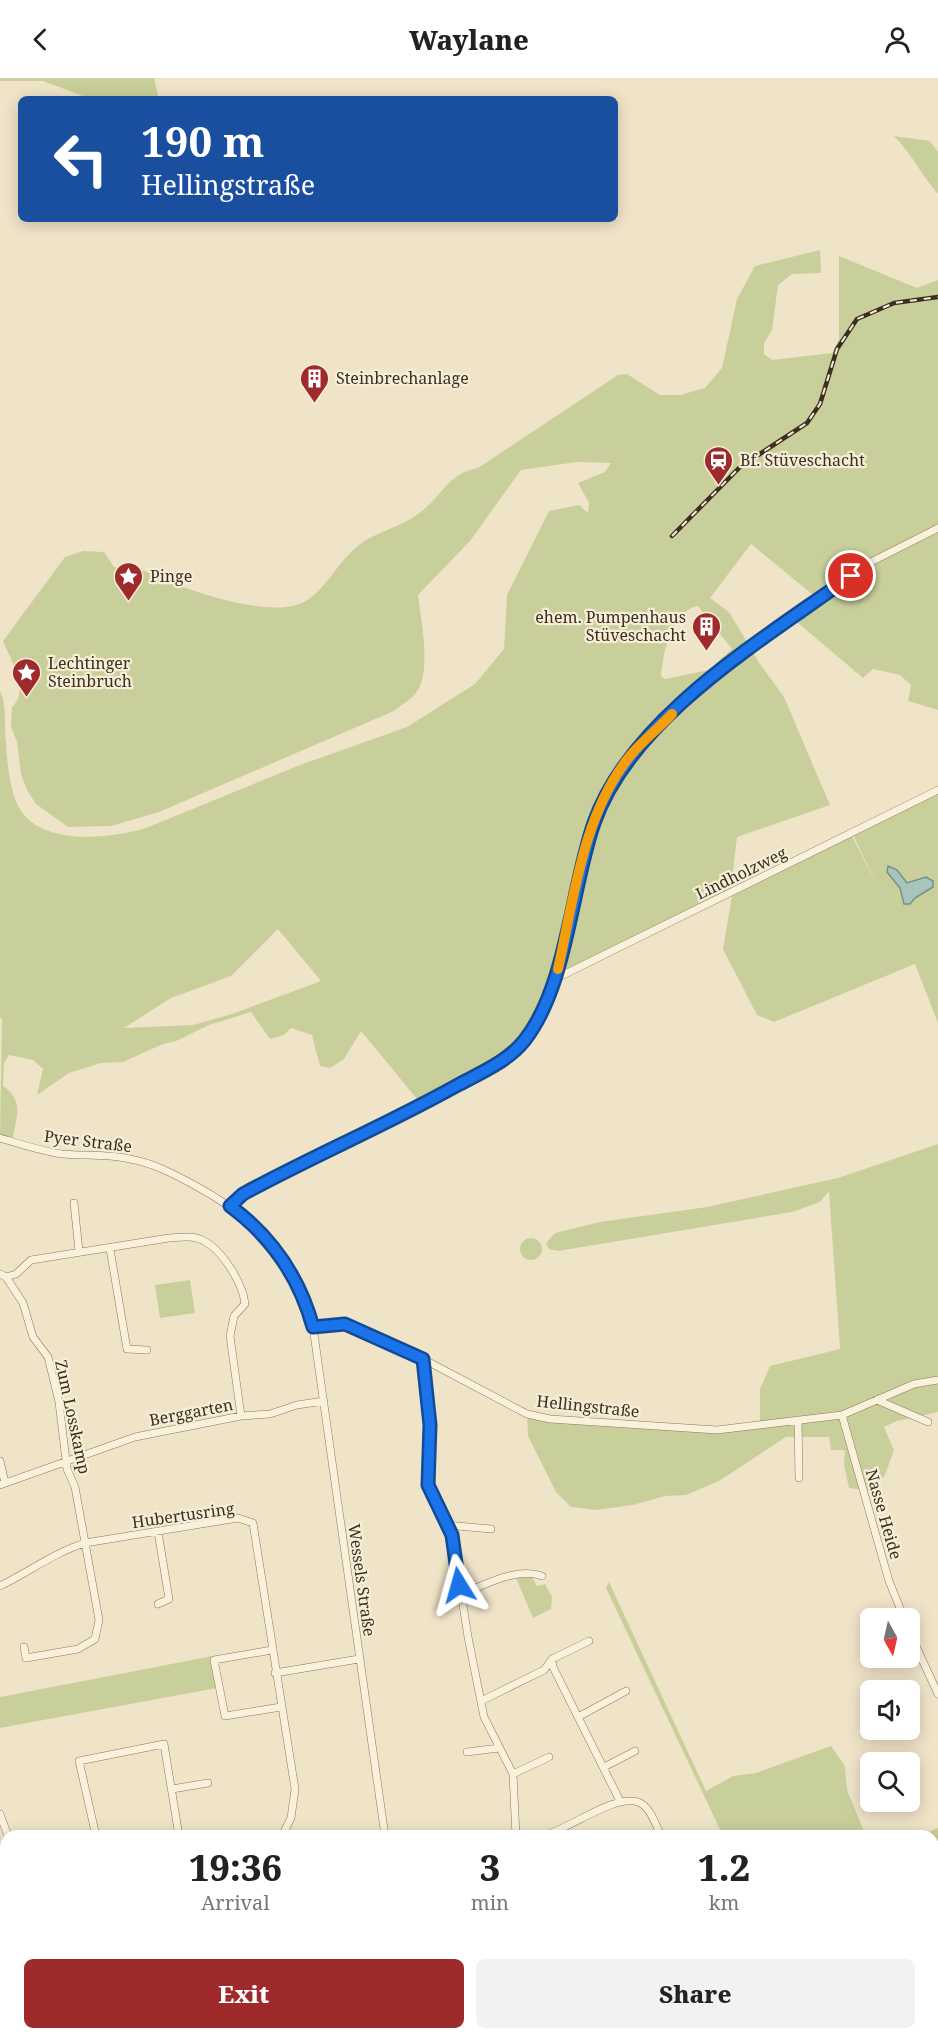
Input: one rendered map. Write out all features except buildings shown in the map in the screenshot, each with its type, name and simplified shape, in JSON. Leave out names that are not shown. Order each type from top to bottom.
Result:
[{"type":"street","points":[[230,1206],[251,1189],[422,1105],[500,1062],[526,1039],[555,979],[580,870],[595,821],[629,757],[676,710],[748,647],[867,564],[938,528]]},
{"type":"street","name":"Lindholzweg","points":[[555,979],[938,790]]},
{"type":"street","name":"Pyer Straße","points":[[0,1138],[50,1152],[129,1158],[148,1163],[230,1206],[276,1248],[297,1282],[313,1327]]},
{"type":"street","points":[[74,1203],[79,1251]]},
{"type":"street","points":[[3,1276],[16,1274],[31,1260],[79,1251],[110,1249],[169,1238],[190,1237],[205,1241],[220,1256],[244,1293],[245,1304],[234,1316],[230,1336],[241,1416]]},
{"type":"street","points":[[110,1249],[127,1349],[147,1350]]},
{"type":"street","name":"Zum Losskamp","points":[[3,1276],[23,1303],[33,1337],[48,1357],[59,1402],[68,1463],[86,1543],[99,1620],[95,1639],[78,1649],[26,1658],[24,1647]]},
{"type":"street","name":"Hellingstraße","points":[[313,1327],[345,1324],[423,1359],[527,1414],[550,1419],[693,1430],[798,1420],[842,1415],[914,1384],[938,1380]]},
{"type":"street","name":"Wessels Straße","points":[[313,1327],[385,1830]]},
{"type":"street","points":[[423,1359],[430,1425],[428,1485],[452,1535],[460,1594],[484,1717],[513,1774],[516,1830]]},
{"type":"street","points":[[877,1400],[928,1422]]},
{"type":"street","name":"Berggarten","points":[[3,1484],[68,1463],[135,1437],[241,1416],[270,1414],[297,1405],[324,1401]]},
{"type":"street","name":"Nasse Heide","points":[[842,1415],[889,1581],[900,1608]]},
{"type":"street","points":[[798,1420],[799,1478]]},
{"type":"street","points":[[0,1461],[3,1484]]},
{"type":"street","name":"Hubertusring","points":[[0,1586],[65,1549],[86,1543],[238,1518],[253,1523],[295,1789],[291,1818],[285,1830]]},
{"type":"street","points":[[446,1525],[491,1529]]},
{"type":"street","points":[[158,1532],[169,1599],[158,1604]]},
{"type":"street","points":[[460,1594],[514,1575],[532,1573],[542,1576]]},
{"type":"street","points":[[481,1701],[544,1670],[552,1659],[589,1641]]},
{"type":"street","points":[[272,1650],[214,1660],[225,1716],[281,1707]]},
{"type":"street","points":[[920,1655],[938,1694]]},
{"type":"street","points":[[275,1673],[360,1659]]},
{"type":"street","points":[[552,1659],[553,1667],[620,1801]]},
{"type":"street","points":[[578,1717],[626,1691]]},
{"type":"street","points":[[95,1830],[79,1761],[164,1744],[178,1830]]},
{"type":"street","points":[[467,1752],[499,1748]]},
{"type":"street","points":[[604,1767],[635,1751]]},
{"type":"street","points":[[513,1774],[549,1757]]},
{"type":"street","points":[[172,1789],[208,1783]]},
{"type":"street","points":[[564,1830],[620,1801],[638,1802],[646,1808],[658,1830]]},
{"type":"street","points":[[0,1814],[6,1830]]},
{"type":"green space","points":[[0,78],[154,78],[158,96],[83,96],[43,81],[0,81]]},
{"type":"green space","points":[[894,136],[930,141],[938,152],[938,194],[906,150]]},
{"type":"green space","points":[[820,250],[821,273],[792,274],[778,285],[772,330],[764,343],[764,354],[772,360],[832,353],[839,339],[839,256],[917,288],[938,280],[938,710],[908,701],[911,685],[900,675],[873,669],[863,678],[792,618],[818,599],[751,544],[710,598],[729,612],[760,664],[784,697],[830,805],[737,837],[731,889],[555,979],[536,1020],[513,1052],[422,1105],[361,1031],[344,1059],[330,1068],[320,1066],[312,1035],[291,1028],[284,1035],[270,1039],[251,1012],[209,1025],[123,1062],[101,1063],[69,1073],[37,1095],[43,1069],[33,1060],[9,1055],[4,1063],[3,1086],[10,1092],[17,1104],[17,1118],[12,1142],[0,1138],[2,1019],[0,1018],[0,691],[4,709],[10,779],[16,801],[25,816],[39,827],[55,833],[74,836],[113,835],[146,828],[300,765],[407,727],[475,684],[504,649],[507,595],[549,511],[579,505],[588,513],[589,503],[578,483],[605,472],[611,463],[577,462],[521,470],[470,541],[418,595],[424,646],[421,684],[416,693],[394,711],[159,812],[111,826],[68,827],[36,804],[21,774],[17,742],[11,727],[12,707],[17,700],[19,684],[3,641],[65,557],[83,551],[104,552],[114,567],[121,569],[129,563],[190,589],[242,604],[287,607],[304,602],[319,590],[358,546],[373,536],[415,516],[459,475],[478,468],[618,375],[627,374],[660,395],[680,395],[705,388],[722,368],[737,299],[755,266]],"holes":[[[698,606],[732,649],[709,670],[665,679],[661,676],[670,634],[681,616]],[[278,929],[321,981],[232,1014],[193,1025],[124,1028],[171,998],[231,976]]]},
{"type":"green space","points":[[938,794],[938,1023],[915,964],[774,1022],[757,1015],[723,949],[732,896],[852,836],[878,887],[853,835]]},
{"type":"green space","points":[[938,1144],[938,1412],[897,1421],[884,1427],[894,1450],[885,1475],[871,1491],[849,1488],[844,1465],[845,1450],[831,1450],[829,1437],[786,1437],[719,1481],[686,1495],[665,1496],[633,1505],[595,1510],[571,1507],[556,1492],[528,1436],[527,1414],[693,1430],[760,1422],[760,1389],[770,1366],[840,1349],[829,1191],[820,1202],[792,1212],[558,1251],[549,1249],[546,1243],[555,1233],[600,1222],[707,1207],[838,1178]]},
{"type":"green space","points":[[531,1238],[539,1241],[542,1249],[539,1257],[531,1260],[523,1257],[520,1249],[523,1241]]},
{"type":"green space","points":[[190,1280],[195,1313],[160,1318],[155,1285]]},
{"type":"green space","points":[[532,1577],[537,1586],[545,1584],[552,1597],[551,1609],[533,1618],[516,1578]]},
{"type":"green space","points":[[609,1582],[706,1791],[733,1776],[756,1773],[831,1746],[845,1766],[847,1790],[864,1830],[720,1830],[606,1588]]},
{"type":"green space","points":[[213,1656],[217,1688],[0,1728],[0,1697]]},
{"type":"water","points":[[888,866],[897,870],[907,883],[926,877],[933,881],[933,887],[915,898],[910,904],[904,904],[900,888],[887,872]]},
{"type":"railway","points":[[672,536],[740,467],[807,423],[820,404],[837,349],[857,319],[894,303],[938,297]]},
{"type":"slow traffic","points":[[558,969],[580,870],[595,821],[608,792],[629,757],[672,714]]},
{"type":"place","name":"Steinbrechanlage","points":[[315,404]]},
{"type":"place","name":"Bf. Stüveschacht","points":[[719,486]]},
{"type":"place","name":"Pinge","points":[[129,602]]},
{"type":"place","name":"ehem. Pumpenhaus Stüveschacht","points":[[707,652]]},
{"type":"place","name":"Lechtinger Steinbruch","points":[[27,698]]},
{"type":"route","points":[[459,1585],[452,1535],[428,1485],[430,1425],[423,1359],[345,1324],[313,1327],[307,1304],[297,1282],[276,1248],[247,1219],[230,1206],[243,1194],[276,1176],[422,1105],[500,1062],[526,1039],[555,979],[584,854],[595,821],[608,792],[629,757],[676,710],[748,647],[851,576]]}]
